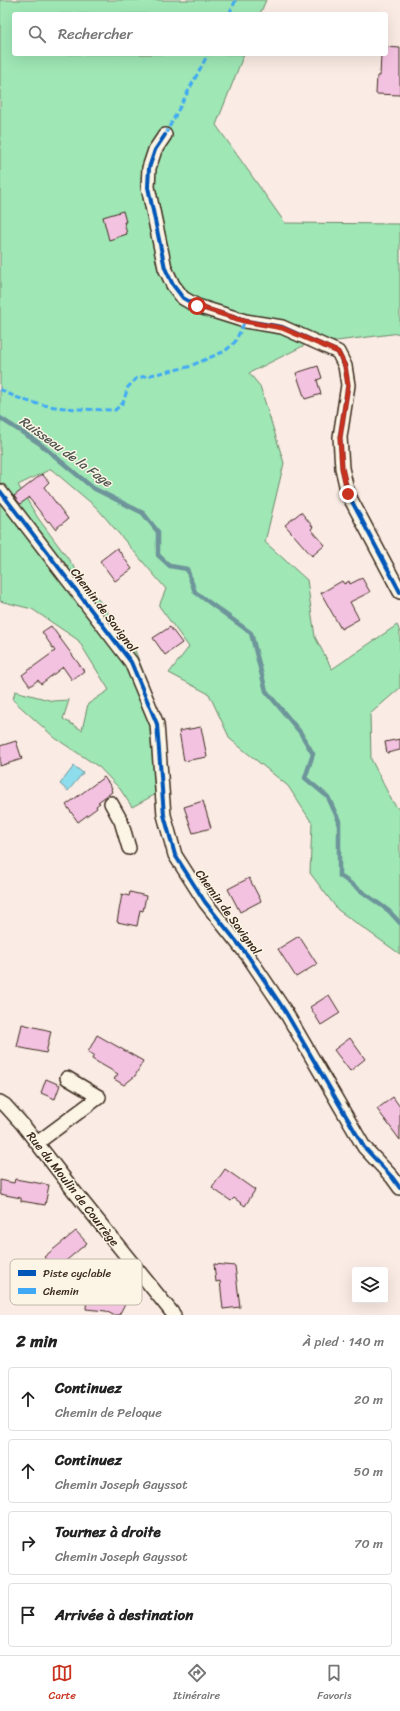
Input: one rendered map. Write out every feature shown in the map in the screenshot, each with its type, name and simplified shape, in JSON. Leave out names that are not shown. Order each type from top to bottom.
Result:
[{"type":"street","points":[[165,135],[155,150],[149,168],[148,187],[165,268],[172,285],[183,298],[197,306],[244,321],[282,328],[338,352],[345,366],[348,385],[340,438],[342,468],[348,494],[400,592]]},
{"type":"street","name":"Chemin de Savignol","points":[[0,491],[131,662],[157,724],[164,815],[175,855],[205,902],[248,956],[285,1011],[364,1147],[392,1177],[400,1188]]},
{"type":"street","points":[[111,803],[121,821],[129,848]]},
{"type":"street","points":[[37,1144],[99,1097],[67,1078]]},
{"type":"street","name":"Rue du Moulin de Courrège","points":[[0,1102],[5,1105],[23,1125],[74,1192],[128,1259]]},
{"type":"street","name":"Rue du Moulin de Courrège","points":[[142,1276],[174,1315]]},
{"type":"green space","points":[[0,0],[266,0],[261,12],[12,12],[12,56],[243,56],[216,125],[285,223],[400,224],[400,333],[305,345],[249,373],[260,386],[284,463],[265,542],[307,580],[315,637],[332,669],[397,625],[400,632],[400,688],[370,714],[371,759],[392,801],[400,811],[400,954],[338,910],[310,873],[312,823],[288,786],[230,739],[209,694],[169,673],[189,647],[159,606],[166,589],[97,508],[51,469],[18,485],[38,518],[134,648],[156,704],[158,793],[132,807],[120,789],[99,767],[55,738],[13,700],[15,691],[53,701],[69,700],[63,719],[82,730],[88,704],[109,690],[78,640],[32,609],[0,601]]},
{"type":"water","points":[[74,766],[83,773],[68,791],[60,784]]},
{"type":"building","points":[[388,47],[400,48],[400,95],[376,94],[377,76],[380,76],[381,56],[388,56]]},
{"type":"building","points":[[123,211],[127,234],[109,240],[103,217]]},
{"type":"building","points":[[318,366],[322,378],[317,380],[321,394],[305,399],[296,373]]},
{"type":"building","points":[[42,474],[49,482],[44,487],[68,519],[55,529],[29,498],[30,497],[20,504],[14,496]]},
{"type":"building","points":[[301,512],[313,527],[311,529],[325,545],[312,556],[285,525]]},
{"type":"building","points":[[117,548],[132,569],[115,581],[100,561]]},
{"type":"building","points":[[362,578],[370,592],[350,602],[359,619],[341,629],[321,593],[342,581],[344,584],[349,581],[350,584]]},
{"type":"building","points":[[51,626],[84,671],[72,680],[63,667],[41,684],[38,680],[30,686],[22,675],[55,651],[42,632]]},
{"type":"building","points":[[170,627],[182,643],[165,655],[153,638]]},
{"type":"building","points":[[201,727],[207,757],[184,761],[179,731]]},
{"type":"building","points":[[400,739],[400,750],[387,753],[385,742]]},
{"type":"building","points":[[16,741],[22,759],[0,766],[0,746]]},
{"type":"building","points":[[104,777],[112,788],[112,792],[98,802],[100,803],[96,806],[97,808],[78,822],[66,805]]},
{"type":"building","points":[[203,801],[211,828],[193,833],[184,807]]},
{"type":"building","points":[[249,878],[261,901],[240,912],[228,889]]},
{"type":"building","points":[[130,892],[146,896],[143,911],[140,910],[137,926],[117,922],[122,894],[129,896]]},
{"type":"building","points":[[299,936],[317,964],[296,977],[278,949]]},
{"type":"building","points":[[329,995],[340,1013],[321,1025],[310,1007]]},
{"type":"building","points":[[22,1024],[51,1031],[46,1053],[17,1047]]},
{"type":"building","points":[[97,1035],[143,1061],[135,1076],[124,1085],[114,1079],[118,1074],[92,1059],[94,1055],[88,1052]]},
{"type":"building","points":[[350,1038],[365,1059],[350,1071],[334,1050]]},
{"type":"building","points":[[46,1079],[60,1085],[55,1099],[41,1093]]},
{"type":"building","points":[[393,1097],[400,1107],[400,1140],[377,1109]]},
{"type":"building","points":[[225,1169],[255,1190],[245,1206],[234,1198],[231,1201],[212,1188]]},
{"type":"building","points":[[15,1179],[49,1185],[45,1205],[21,1201],[21,1198],[0,1194],[0,1180],[14,1183]]},
{"type":"building","points":[[76,1231],[87,1243],[68,1259],[46,1259],[44,1257]]},
{"type":"building","points":[[214,1264],[235,1266],[240,1307],[223,1309],[220,1281],[216,1282]]},
{"type":"building","points":[[86,1305],[124,1305],[119,1315],[113,1315],[106,1311],[86,1309]]},
{"type":"waterway","name":"Ruisseau de la Fage","points":[[0,418],[39,443],[93,488],[143,513],[158,532],[158,555],[170,566],[187,569],[195,592],[251,633],[266,691],[300,732],[313,754],[305,778],[328,797],[339,821],[339,875],[389,911],[400,923]]},
{"type":"marked path","points":[[230,12],[236,0]]},
{"type":"marked path","points":[[165,135],[207,56]]},
{"type":"marked path","points":[[0,389],[13,396],[41,405],[115,410],[123,403],[128,387],[137,378],[188,367],[225,351],[235,342],[245,321]]},
{"type":"cycle path","points":[[165,135],[155,150],[149,168],[148,187],[165,268],[173,285],[183,298],[197,306],[245,321],[282,327],[338,352],[345,366],[348,385],[340,437],[342,468],[348,494],[400,592]]},
{"type":"cycle path","points":[[0,491],[131,662],[157,724],[164,815],[175,855],[205,902],[248,956],[285,1011],[364,1147],[392,1177],[400,1188]]},
{"type":"route","points":[[197,306],[244,321],[282,328],[338,352],[345,366],[348,385],[340,438],[342,468],[348,494]]}]
